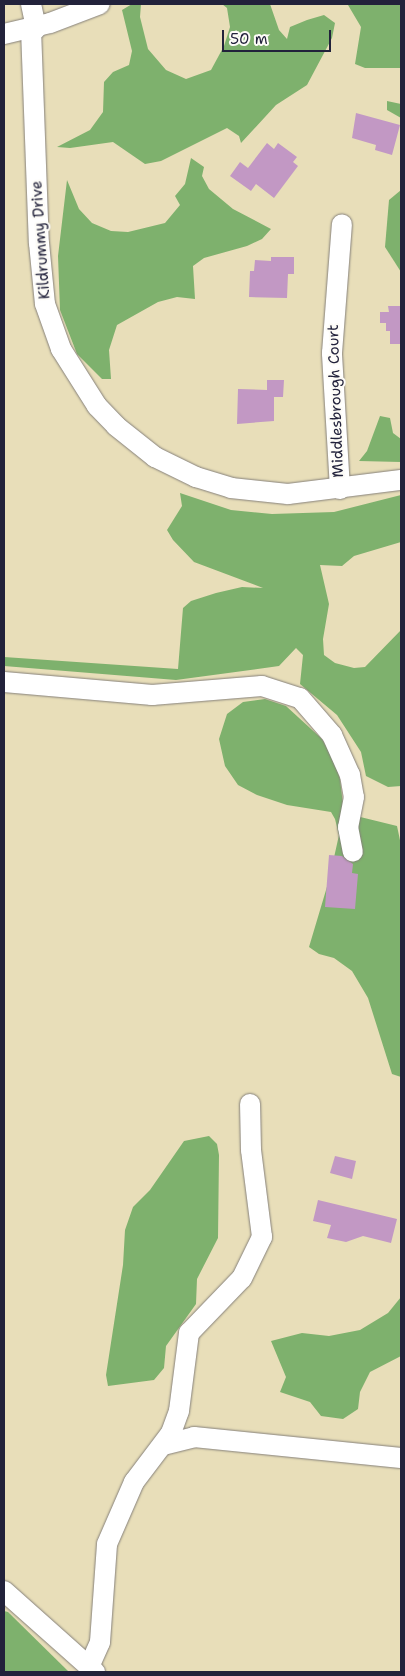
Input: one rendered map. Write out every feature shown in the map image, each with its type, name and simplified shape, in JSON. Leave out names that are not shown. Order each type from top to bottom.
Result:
[{"type":"street","name":"Kildrummy Drive","points":[[31,4],[34,28],[39,243],[45,304],[61,349],[88,394],[106,417],[130,437],[155,456],[196,478],[255,492],[288,494],[401,480]]},
{"type":"street","points":[[4,34],[34,28],[100,4]]},
{"type":"street","name":"Middlesbrough Court","points":[[340,489],[332,354],[342,224]]},
{"type":"street","points":[[4,682],[152,695],[262,686],[300,698],[332,735],[350,775],[354,797],[348,827],[353,852]]},
{"type":"street","points":[[4,1591],[92,1670],[100,1642],[107,1544],[134,1482],[163,1445],[179,1411],[189,1333],[242,1278],[262,1237],[251,1150],[250,1104]]},
{"type":"street","points":[[163,1445],[194,1437],[401,1458]]},
{"type":"green space","points":[[132,4],[141,4],[140,17],[148,49],[166,70],[186,79],[211,70],[224,46],[230,27],[227,8],[222,4],[270,4],[279,30],[287,39],[290,27],[307,20],[324,15],[335,23],[332,38],[307,85],[276,105],[241,143],[239,136],[227,128],[161,161],[145,164],[113,142],[70,148],[57,147],[90,130],[103,112],[104,82],[113,72],[129,65],[132,51],[122,10]]},
{"type":"green space","points":[[401,4],[401,68],[365,68],[355,64],[361,27],[348,5]]},
{"type":"green space","points":[[387,101],[401,104],[401,118],[387,110]]},
{"type":"green space","points":[[191,158],[204,167],[202,176],[209,189],[233,209],[271,229],[262,239],[247,246],[204,258],[193,266],[195,299],[177,297],[158,302],[117,325],[109,350],[111,379],[102,379],[77,354],[60,310],[58,256],[67,180],[79,209],[92,223],[111,231],[128,232],[165,223],[180,205],[175,196],[185,184]]},
{"type":"green space","points":[[401,190],[401,272],[385,247],[389,200]]},
{"type":"green space","points":[[380,416],[390,418],[393,433],[401,439],[401,462],[359,461],[367,451]]},
{"type":"green space","points":[[180,493],[231,510],[272,514],[334,512],[401,495],[401,542],[354,556],[342,566],[320,565],[329,604],[323,639],[324,655],[335,663],[354,668],[365,667],[401,630],[401,786],[388,787],[366,776],[361,752],[337,715],[300,684],[303,655],[296,648],[279,666],[176,680],[4,666],[4,657],[178,669],[183,608],[191,601],[216,593],[242,587],[263,588],[194,562],[173,540],[167,530],[182,506]]},
{"type":"green space","points":[[265,699],[286,706],[322,739],[334,759],[340,779],[344,813],[397,826],[401,845],[401,1077],[392,1074],[368,998],[352,971],[334,958],[319,954],[309,947],[329,880],[339,835],[335,819],[331,812],[287,805],[257,795],[238,785],[225,766],[219,739],[227,714],[243,702]]},
{"type":"green space","points":[[209,1136],[217,1144],[219,1155],[218,1238],[197,1279],[196,1304],[166,1346],[164,1368],[154,1380],[108,1386],[106,1375],[123,1265],[125,1230],[133,1207],[150,1190],[184,1141]]},
{"type":"green space","points":[[401,1297],[401,1356],[370,1372],[360,1392],[358,1409],[343,1419],[321,1416],[310,1402],[280,1392],[286,1377],[271,1341],[302,1333],[329,1336],[360,1330],[388,1313]]},
{"type":"green space","points":[[4,1611],[8,1612],[69,1672],[4,1672]]},
{"type":"building","points":[[356,113],[400,125],[392,155],[375,150],[376,145],[352,138]]},
{"type":"building","points":[[267,143],[274,149],[278,143],[297,157],[293,162],[298,166],[274,198],[256,184],[251,191],[230,176],[240,162],[248,168]]},
{"type":"building","points":[[271,257],[294,257],[294,274],[288,274],[287,298],[249,297],[250,271],[254,271],[255,260],[271,261]]},
{"type":"building","points":[[388,306],[401,306],[401,344],[390,344],[390,331],[386,331],[386,323],[380,323],[380,312],[389,312]]},
{"type":"building","points":[[267,380],[284,380],[283,397],[274,397],[274,421],[237,424],[238,389],[267,390]]},
{"type":"building","points":[[329,855],[342,856],[353,864],[352,873],[358,874],[355,909],[325,907]]},
{"type":"building","points":[[335,1156],[356,1161],[352,1179],[330,1173]]},
{"type":"building","points":[[318,1200],[397,1219],[391,1243],[363,1236],[346,1242],[327,1238],[331,1225],[313,1221]]}]
